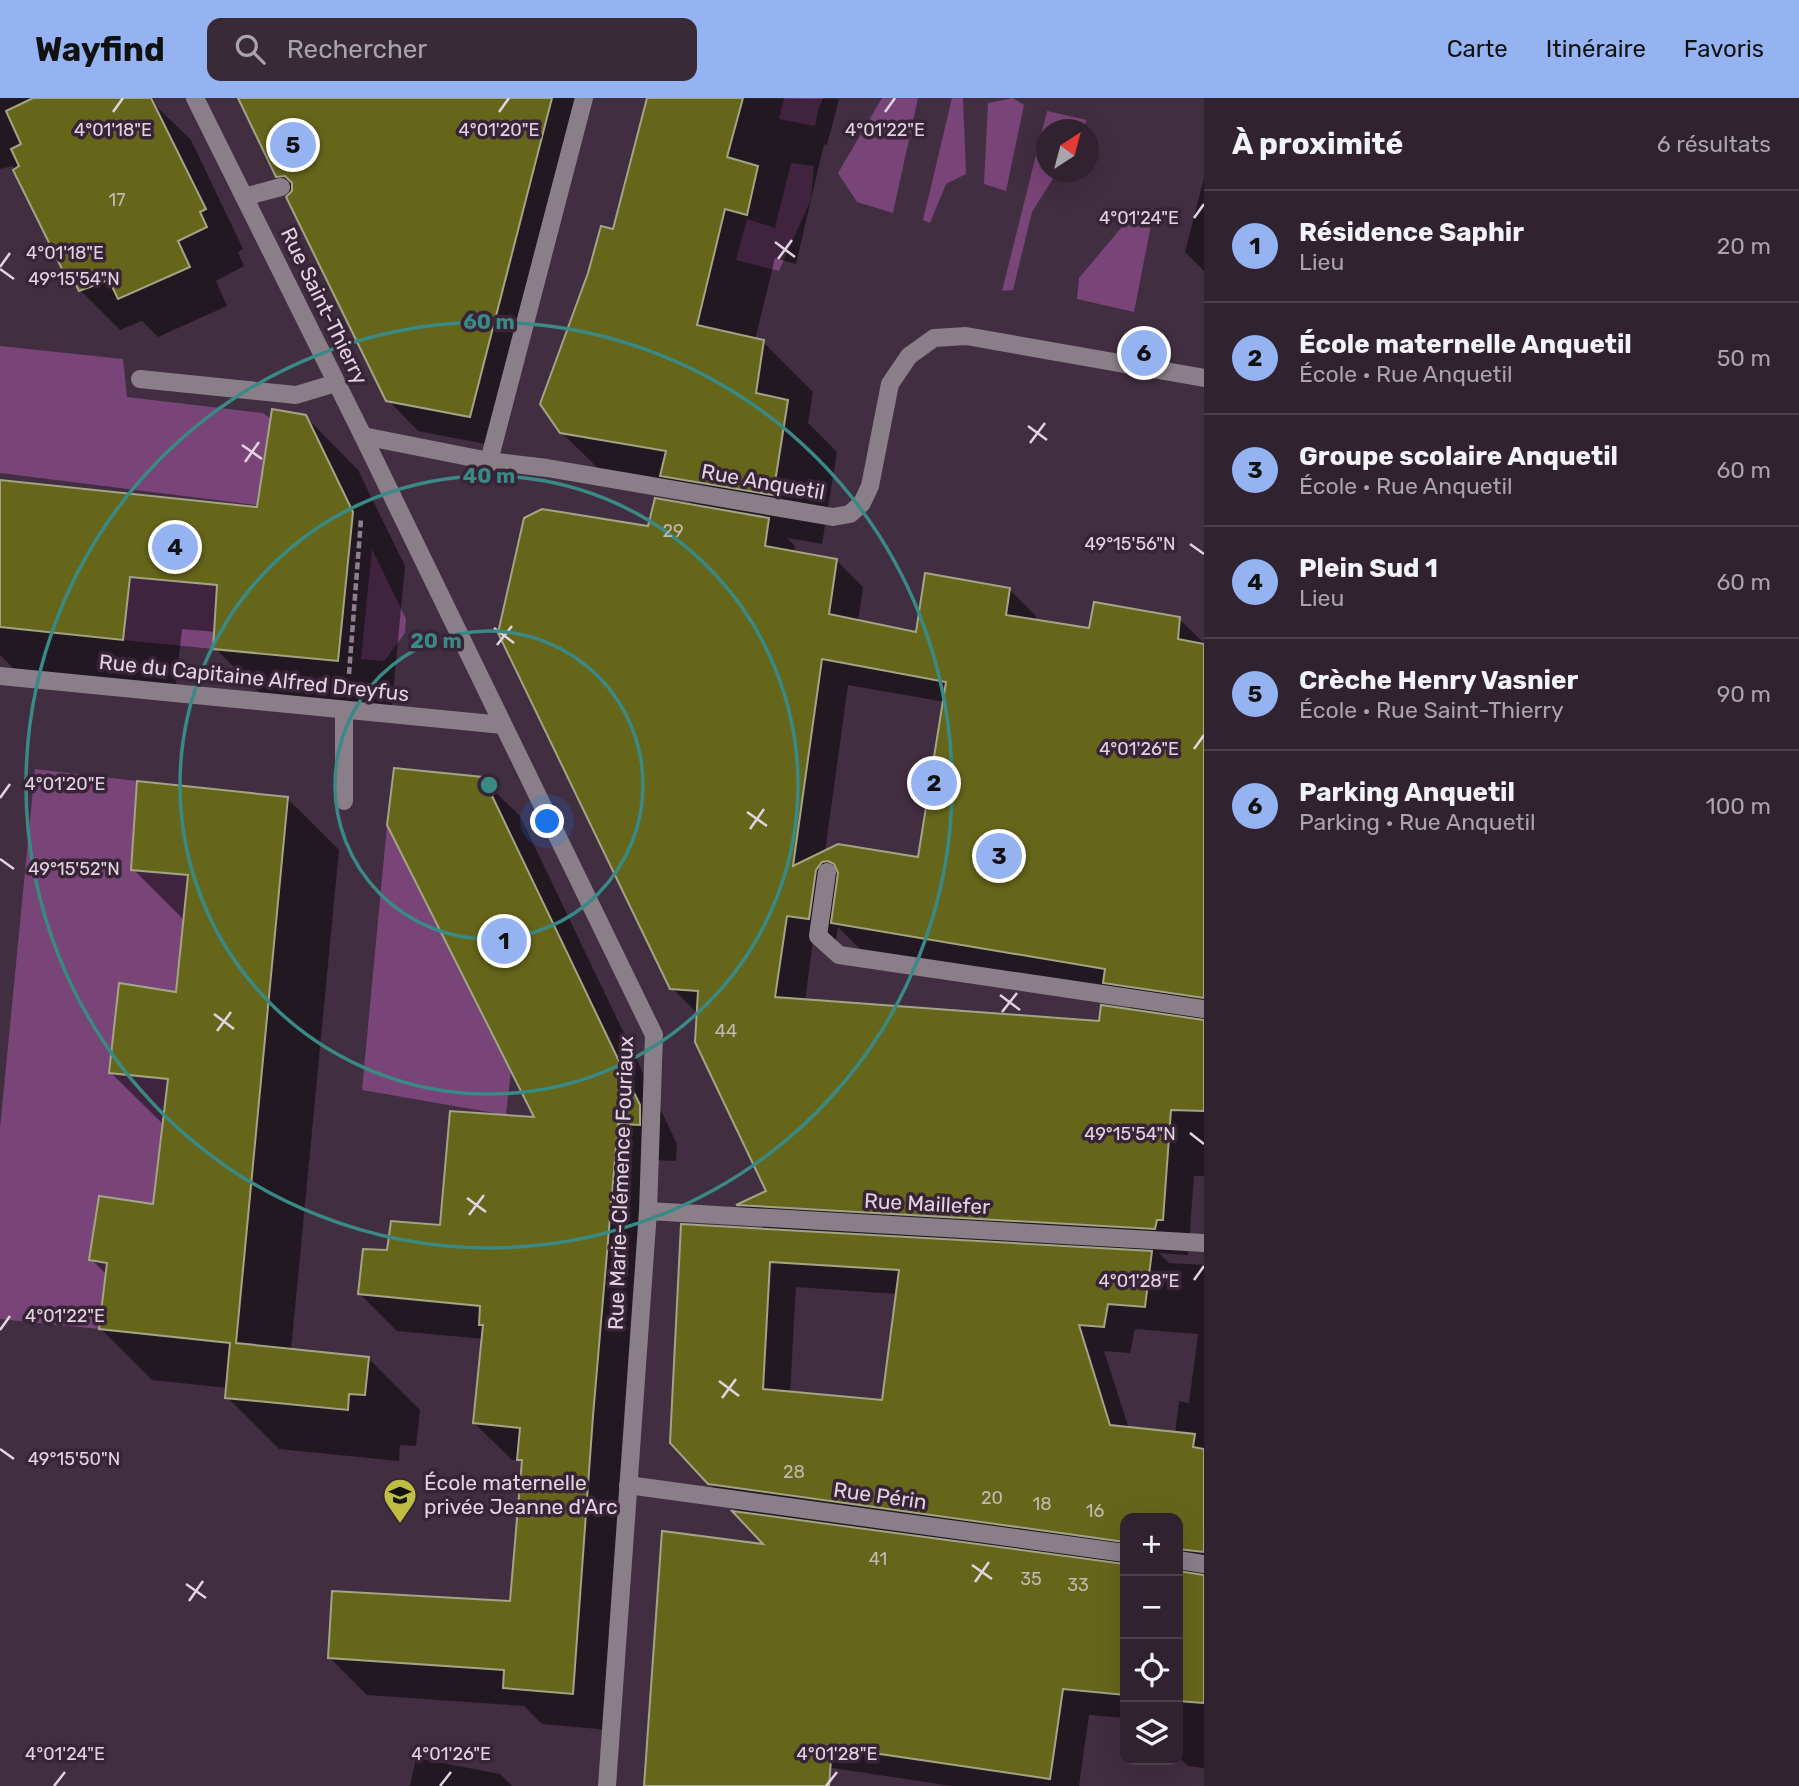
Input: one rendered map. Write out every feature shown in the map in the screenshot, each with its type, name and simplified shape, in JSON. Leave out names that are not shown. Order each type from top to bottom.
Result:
[{"type":"street","name":"Rue Saint-Thierry","points":[[195,98],[363,436]]},
{"type":"street","points":[[489,461],[584,98]]},
{"type":"street","points":[[244,197],[281,187]]},
{"type":"street","name":"Rue Anquetil","points":[[363,436],[489,461],[547,468],[833,517],[850,514],[862,503],[875,467],[890,384],[908,356],[934,338],[966,336],[1204,378]]},
{"type":"street","points":[[140,379],[296,395],[336,383]]},
{"type":"street","name":"Rue Marie-Clémence Fouriaux","points":[[363,436],[654,1035],[648,1211],[607,1786]]},
{"type":"street","name":"Rue du Capitaine Alfred Dreyfus","points":[[0,676],[503,725]]},
{"type":"street","points":[[344,710],[344,801]]},
{"type":"street","points":[[827,872],[818,936],[839,955],[1204,1009]]},
{"type":"street","name":"Rue Maillefer","points":[[648,1211],[1204,1243]]},
{"type":"street","name":"Rue Périn","points":[[628,1485],[1120,1552]]},
{"type":"street","points":[[1183,1561],[1204,1564]]},
{"type":"path","points":[[344,710],[361,514]]},
{"type":"shaded area","points":[[784,98],[823,98],[815,126],[779,119]]},
{"type":"shaded area","points":[[882,98],[918,98],[893,213],[857,202],[838,173]]},
{"type":"shaded area","points":[[952,98],[963,98],[966,174],[946,184],[930,223],[923,220]]},
{"type":"shaded area","points":[[1013,98],[1024,105],[1006,191],[984,184],[988,103]]},
{"type":"shaded area","points":[[1047,111],[1083,119],[1045,119]]},
{"type":"shaded area","points":[[1036,155],[1036,182],[1051,182],[1032,212],[1013,290],[1002,291]]},
{"type":"shaded area","points":[[791,163],[814,166],[811,199],[779,271],[736,260],[747,219],[775,228]]},
{"type":"shaded area","points":[[1137,209],[1152,220],[1134,312],[1077,299],[1079,278]]},
{"type":"shaded area","points":[[0,346],[123,359],[127,397],[263,413],[319,453],[344,516],[0,473]]},
{"type":"shaded area","points":[[372,549],[406,619],[405,633],[384,661],[361,659]]},
{"type":"shaded area","points":[[130,577],[217,585],[213,649],[123,640]]},
{"type":"shaded area","points":[[35,769],[137,781],[132,870],[188,875],[176,992],[119,983],[109,1073],[168,1079],[153,1204],[98,1197],[89,1259],[107,1263],[99,1329],[0,1319],[0,1128]]},
{"type":"shaded area","points":[[387,825],[511,1071],[506,1115],[362,1090]]},
{"type":"building","points":[[33,98],[151,98],[206,209],[200,212],[207,227],[178,241],[190,267],[118,299],[109,280],[79,291],[72,277],[67,279],[13,170],[19,166],[11,149],[21,144],[6,111]]},
{"type":"building","points":[[238,98],[552,98],[470,417],[386,401],[286,197],[292,191],[292,183],[285,176],[276,177]]},
{"type":"building","points":[[647,98],[743,98],[727,157],[758,166],[747,215],[725,209],[697,325],[764,340],[756,393],[788,400],[773,495],[660,476],[666,451],[560,433],[540,404],[588,273],[601,226],[613,229]]},
{"type":"building","points":[[272,409],[306,415],[353,512],[338,661],[213,649],[217,585],[130,577],[123,640],[0,627],[0,480],[257,507]]},
{"type":"building","points":[[655,498],[769,518],[765,546],[837,559],[829,614],[916,632],[925,573],[1010,588],[1006,615],[1089,628],[1094,602],[1180,617],[1178,639],[1204,644],[1204,998],[1103,983],[1105,969],[831,923],[838,873],[834,864],[828,861],[822,862],[816,870],[809,919],[787,916],[775,997],[1099,1021],[1101,1005],[1204,1020],[1204,1111],[1171,1110],[1163,1220],[1157,1220],[1155,1229],[736,1205],[766,1191],[695,1042],[698,991],[670,989],[498,633],[524,518],[542,509],[648,526]],"holes":[[[822,659],[946,682],[918,857],[838,844],[793,866]]]},
{"type":"building","points":[[394,768],[483,777],[640,1105],[640,1125],[618,1124],[573,1694],[503,1688],[504,1670],[328,1658],[332,1591],[510,1601],[522,1460],[517,1460],[520,1428],[473,1423],[483,1325],[479,1325],[480,1306],[358,1294],[363,1249],[387,1250],[391,1221],[440,1225],[450,1111],[534,1117],[387,825]]},
{"type":"building","points":[[137,781],[288,797],[236,1343],[369,1357],[365,1395],[349,1394],[348,1410],[225,1398],[230,1343],[99,1329],[107,1263],[89,1260],[99,1196],[153,1204],[168,1079],[109,1073],[119,983],[176,992],[188,875],[131,870]]},
{"type":"building","points":[[681,1224],[1152,1251],[1145,1307],[1108,1304],[1104,1327],[1079,1325],[1110,1425],[1195,1434],[1193,1447],[1204,1449],[1204,1552],[1183,1550],[1183,1513],[1120,1513],[1120,1541],[708,1484],[670,1443]],"holes":[[[770,1262],[899,1270],[882,1400],[763,1389]]]},
{"type":"building","points":[[732,1511],[1120,1563],[1120,1695],[1063,1689],[1050,1779],[832,1747],[829,1786],[644,1786],[662,1531],[763,1544]]},
{"type":"building","points":[[1183,1572],[1204,1575],[1204,1703],[1183,1701]]},
{"type":"place","name":"Crèche Henry Vasnier","points":[[293,145]]},
{"type":"place","name":"Parking Anquetil","points":[[1144,353]]},
{"type":"place","name":"Plein Sud 1","points":[[175,547]]},
{"type":"place","name":"École maternelle Anquetil","points":[[934,783]]},
{"type":"place","name":"Groupe scolaire Anquetil","points":[[999,856]]},
{"type":"place","name":"Résidence Saphir","points":[[504,941]]},
{"type":"place","name":"École maternelle privée Jeanne d'Arc","points":[[400,1525]]}]
